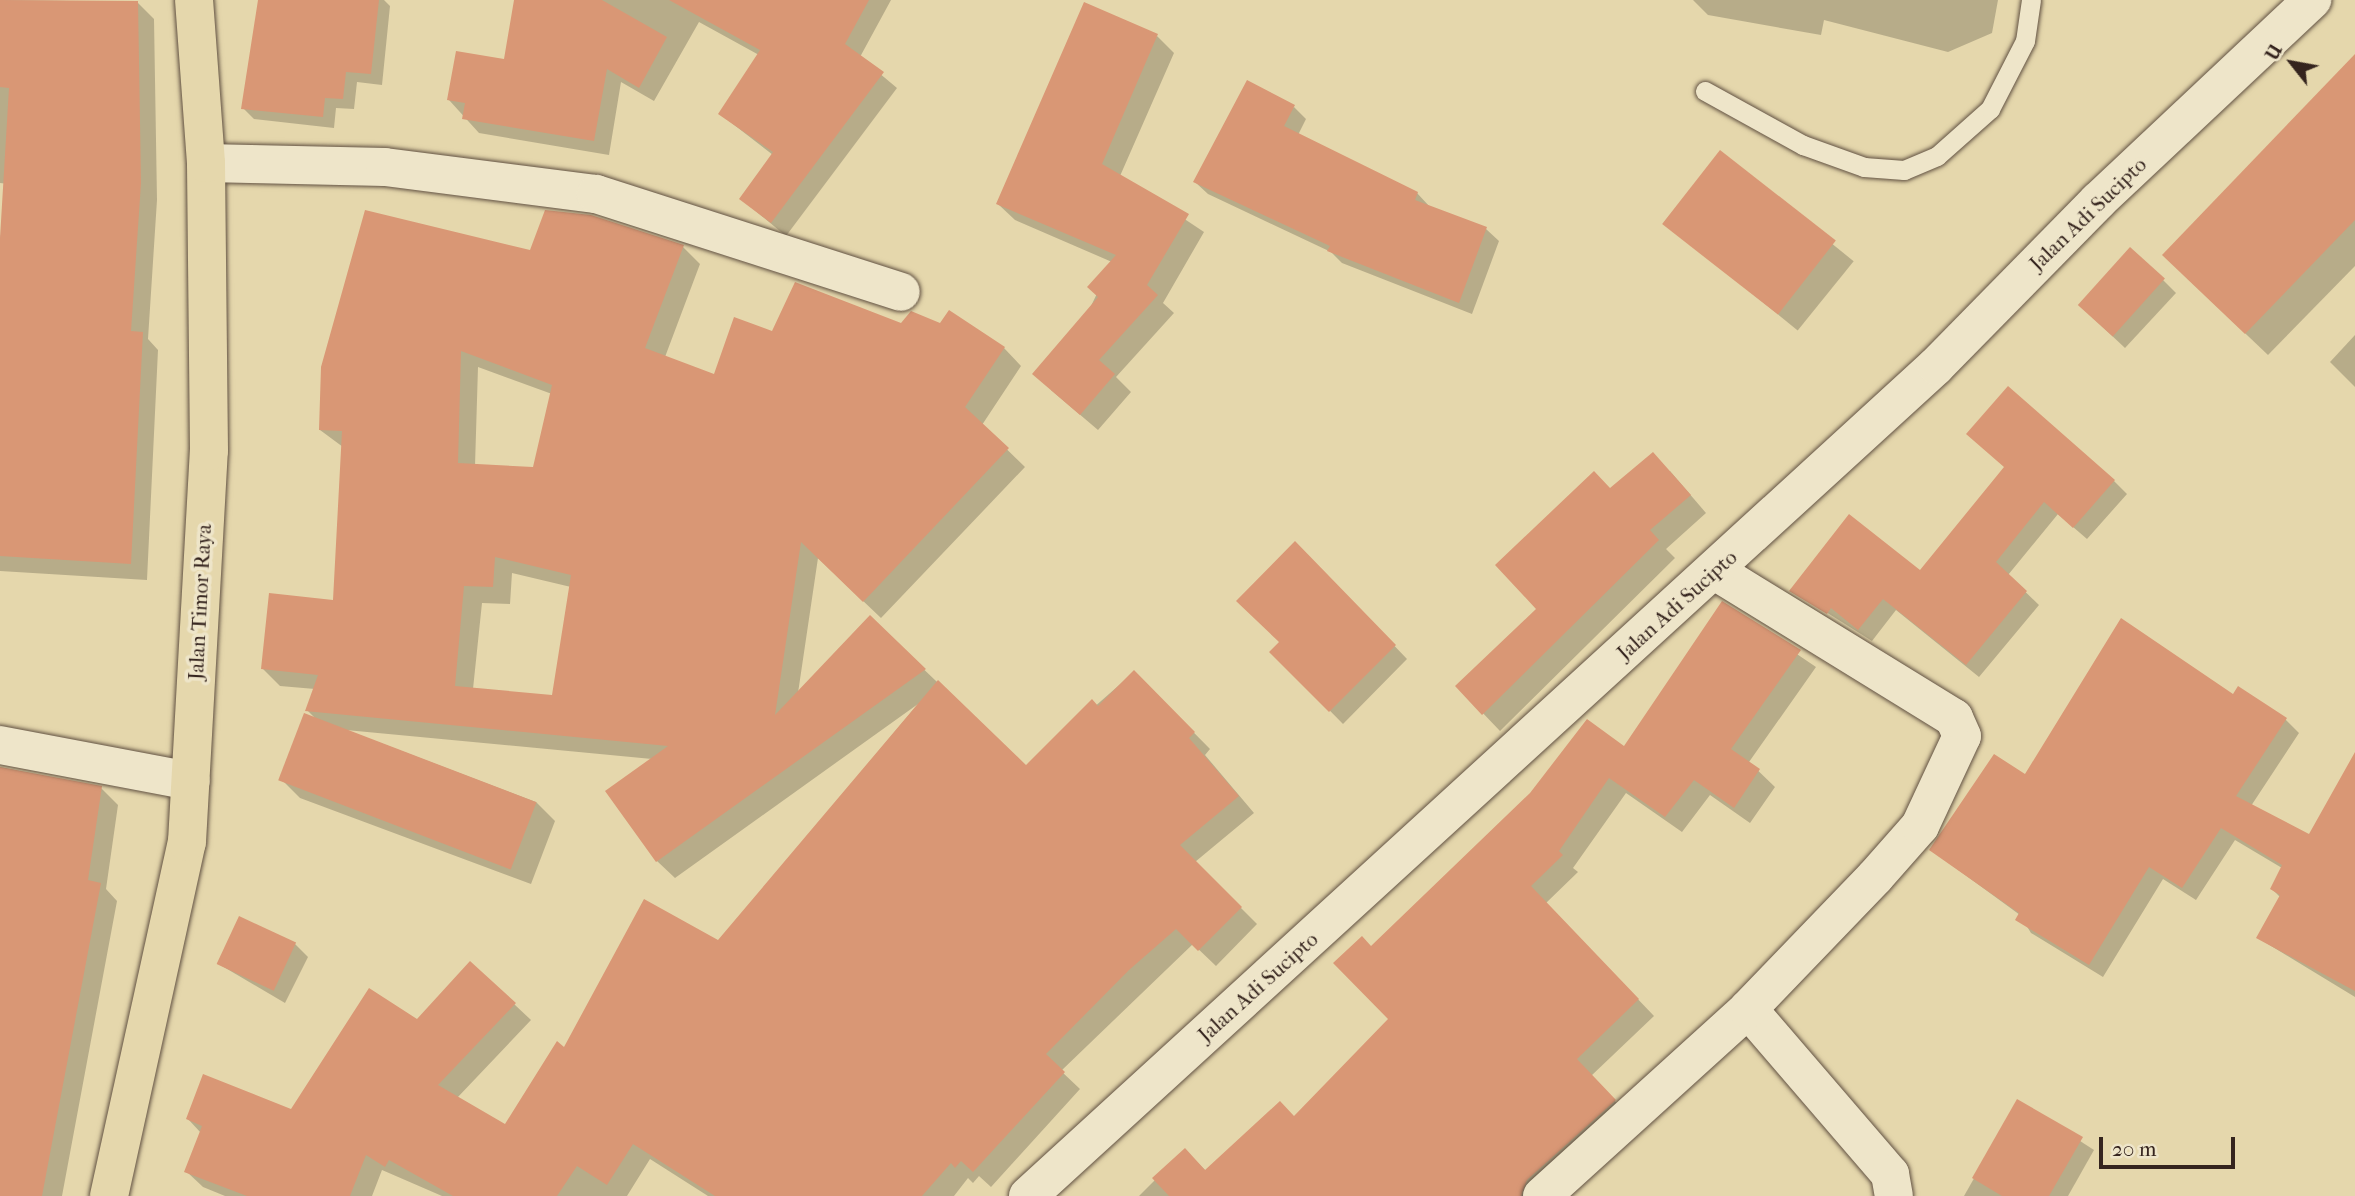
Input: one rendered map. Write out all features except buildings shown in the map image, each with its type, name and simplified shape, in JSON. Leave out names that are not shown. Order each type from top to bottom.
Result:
[{"type":"highway","name":"Jalan Timor Raya","points":[[109,1196],[187,842],[209,451],[206,163],[194,0]]},
{"type":"street","name":"Jalan Adi Sucipto","points":[[1028,1196],[1715,571],[2298,5]]},
{"type":"street","points":[[206,163],[385,167],[596,194],[901,292]]},
{"type":"street","points":[[1542,1196],[1748,1009],[1920,826],[1962,736],[1954,718],[1715,571]]},
{"type":"street","points":[[0,745],[191,781]]},
{"type":"street","points":[[1748,1009],[1891,1174],[1894,1196]]},
{"type":"lane","points":[[1705,91],[1803,145],[1864,167],[1904,170],[1937,156],[1990,109],[2025,41],[2031,0]]}]
